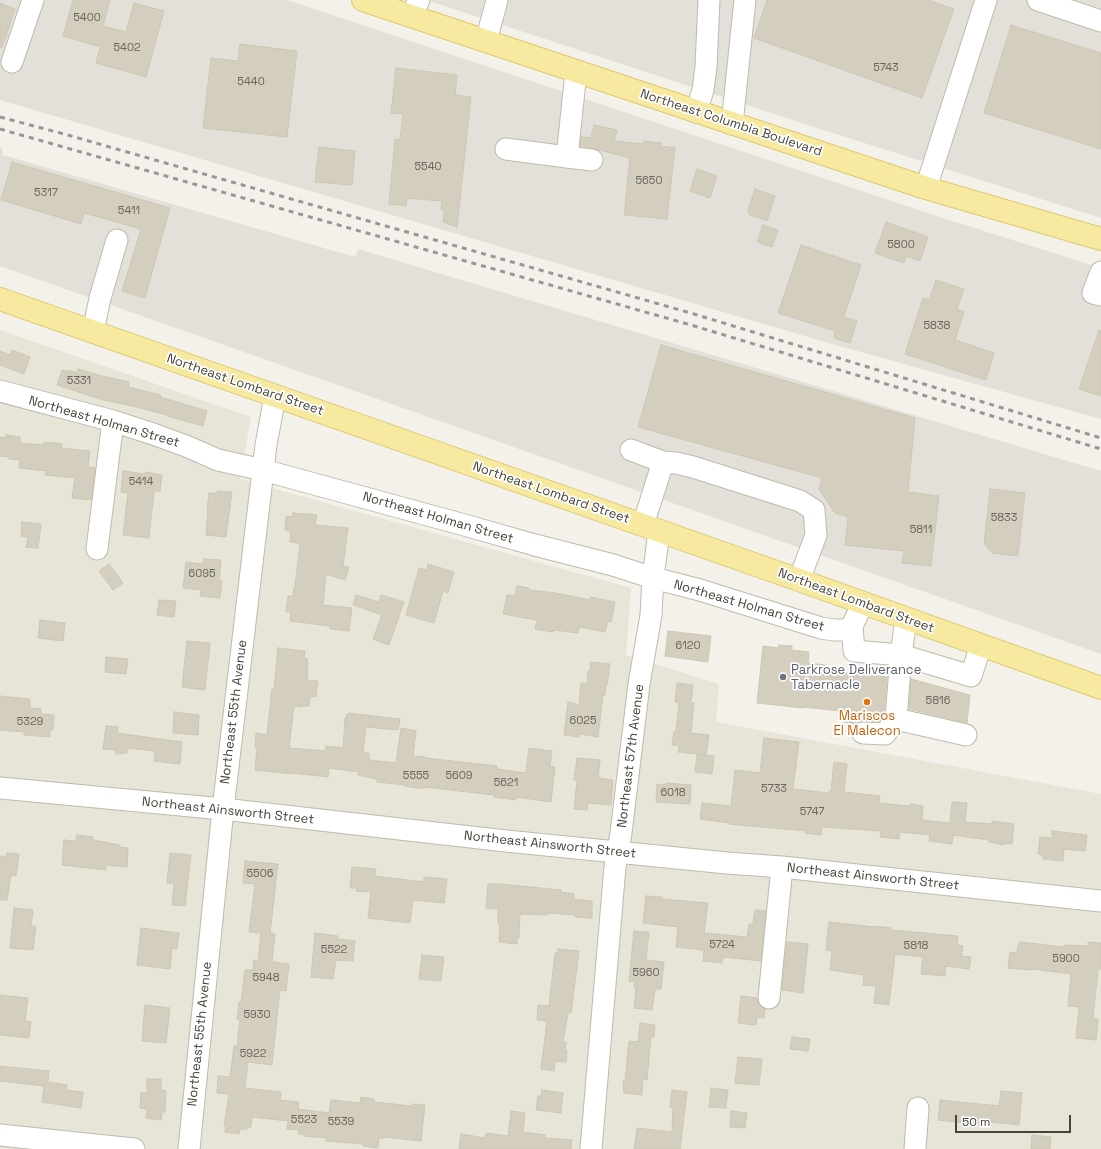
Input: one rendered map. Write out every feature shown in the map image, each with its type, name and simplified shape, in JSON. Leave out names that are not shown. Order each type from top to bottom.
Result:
[{"type":"main road","name":"Northeast Columbia Boulevard","points":[[363,0],[415,8],[486,41],[576,72],[926,188],[1101,239]]},
{"type":"main road","name":"Northeast Lombard Street","points":[[0,299],[799,580],[1101,688]]},
{"type":"street","points":[[12,62],[33,0]]},
{"type":"street","points":[[486,41],[497,0]]},
{"type":"street","points":[[696,112],[703,90],[706,67],[709,0]]},
{"type":"street","points":[[732,124],[745,0]]},
{"type":"street","points":[[926,188],[986,0]]},
{"type":"street","points":[[1038,0],[1101,21]]},
{"type":"street","points":[[567,157],[576,72]]},
{"type":"street","points":[[506,149],[592,160]]},
{"type":"street","points":[[93,332],[100,298],[117,240]]},
{"type":"street","points":[[1097,294],[1101,272]]},
{"type":"street","name":"Northeast Holman Street","points":[[0,391],[113,421],[186,446],[218,460],[263,470],[535,545],[600,561],[653,578],[700,590],[821,628],[845,630],[852,626]]},
{"type":"street","name":"Northeast 55th Avenue","points":[[188,1149],[223,809],[266,445],[275,396]]},
{"type":"street","points":[[97,549],[113,421]]},
{"type":"street","points":[[631,450],[663,462],[676,463],[692,467],[800,501],[814,510],[816,535],[799,580]]},
{"type":"street","name":"Northeast 57th Avenue","points":[[592,1149],[610,914],[639,684],[651,615],[653,578],[651,528],[663,462]]},
{"type":"street","points":[[863,603],[852,626],[854,651],[901,655],[971,676],[981,645]]},
{"type":"street","points":[[863,733],[885,734],[896,719],[901,655],[906,619]]},
{"type":"street","points":[[896,719],[966,734]]},
{"type":"street","name":"Northeast Ainsworth Street","points":[[0,788],[223,809],[506,841],[726,863],[782,867],[1101,901]]},
{"type":"street","points":[[769,998],[782,867]]},
{"type":"street","points":[[915,1149],[918,1108]]},
{"type":"street","points":[[0,1135],[42,1144],[134,1149]]},
{"type":"shaded area","points":[[0,0],[287,0],[943,218],[1101,268],[1101,419],[832,344],[0,100]]},
{"type":"shaded area","points":[[426,0],[1101,0],[1101,218],[814,127]]},
{"type":"shaded area","points":[[0,147],[2,147],[3,155],[355,257],[358,249],[1101,471],[1101,654],[0,266]]},
{"type":"shaded area","points":[[0,330],[251,417],[240,479],[631,588],[626,655],[719,684],[716,722],[1101,794],[1101,1149],[0,1149]]},
{"type":"building","points":[[73,0],[110,0],[103,26],[126,32],[134,3],[164,11],[146,77],[96,63],[100,47],[63,36]]},
{"type":"building","points":[[767,0],[928,0],[954,9],[922,98],[754,38]]},
{"type":"building","points":[[0,3],[15,9],[2,48],[0,47]]},
{"type":"building","points":[[1011,25],[1101,53],[1101,149],[984,113]]},
{"type":"building","points":[[240,44],[297,51],[287,137],[203,128],[211,58],[238,61]]},
{"type":"building","points":[[396,68],[457,75],[455,95],[471,97],[457,227],[443,222],[444,210],[441,210],[442,201],[407,198],[406,206],[389,204],[395,139],[400,140],[403,114],[391,113]]},
{"type":"building","points":[[594,125],[617,130],[614,141],[644,144],[644,141],[661,143],[661,146],[675,148],[667,219],[624,215],[630,158],[580,145],[581,137],[591,138]]},
{"type":"building","points":[[319,147],[355,151],[352,185],[315,182]]},
{"type":"building","points":[[12,162],[170,208],[145,298],[122,291],[141,229],[84,213],[81,224],[1,200]]},
{"type":"building","points":[[697,169],[717,176],[710,198],[690,191]]},
{"type":"building","points":[[755,189],[775,196],[767,221],[748,214]]},
{"type":"building","points":[[886,222],[928,237],[920,261],[906,256],[904,263],[875,253]]},
{"type":"building","points":[[763,225],[778,230],[772,247],[757,242]]},
{"type":"building","points":[[801,245],[861,265],[844,317],[857,321],[850,343],[834,338],[835,331],[778,313]]},
{"type":"building","points":[[936,280],[964,289],[957,309],[964,312],[955,340],[994,353],[986,380],[905,354],[923,298],[929,300]]},
{"type":"building","points":[[1099,330],[1101,331],[1101,396],[1079,389]]},
{"type":"building","points":[[661,345],[915,418],[908,492],[939,496],[931,566],[902,563],[904,551],[845,545],[848,517],[835,513],[819,489],[822,478],[638,427]]},
{"type":"building","points":[[12,350],[30,357],[24,374],[0,365],[0,351],[10,355]]},
{"type":"building","points":[[78,369],[129,382],[128,387],[161,395],[160,397],[207,411],[203,426],[167,415],[103,400],[57,385],[62,370],[68,372],[69,370],[77,373]]},
{"type":"building","points":[[6,435],[20,437],[20,443],[44,445],[44,442],[62,444],[61,448],[90,451],[88,467],[95,468],[91,500],[72,498],[75,478],[45,475],[46,471],[19,468],[20,460],[0,456],[0,437],[6,438]]},
{"type":"building","points":[[123,471],[145,474],[145,472],[162,475],[160,491],[154,491],[149,538],[123,535],[128,493],[121,492]]},
{"type":"building","points":[[990,489],[1025,493],[1018,556],[992,553],[984,543]]},
{"type":"building","points":[[218,491],[232,492],[226,537],[206,535],[209,493],[217,493]]},
{"type":"building","points":[[293,513],[317,515],[315,525],[348,528],[343,566],[349,567],[345,580],[326,574],[323,605],[352,608],[349,631],[330,629],[330,626],[290,621],[291,612],[286,612],[288,596],[293,596],[300,543],[290,542],[291,531],[285,530],[286,516],[292,517]]},
{"type":"building","points":[[22,522],[41,524],[38,548],[26,547],[28,537],[21,536]]},
{"type":"building","points":[[204,559],[221,560],[219,580],[222,580],[220,598],[200,596],[201,590],[183,588],[186,562],[203,564]]},
{"type":"building","points":[[109,564],[123,583],[113,590],[99,571]]},
{"type":"building","points":[[428,564],[454,572],[448,593],[443,591],[434,623],[406,615],[419,568],[427,570]]},
{"type":"building","points":[[517,586],[529,588],[529,590],[556,593],[590,600],[590,597],[615,602],[611,622],[608,621],[605,632],[579,627],[578,633],[554,630],[553,632],[535,629],[537,620],[503,614],[507,595],[515,596]]},
{"type":"building","points":[[356,595],[379,602],[381,595],[404,602],[389,645],[373,639],[382,615],[353,605]]},
{"type":"building","points":[[159,600],[176,601],[174,617],[157,615]]},
{"type":"building","points":[[40,620],[65,623],[63,641],[38,638]]},
{"type":"building","points":[[668,631],[711,636],[708,662],[665,656]]},
{"type":"building","points":[[187,641],[210,643],[205,690],[182,687]]},
{"type":"building","points":[[779,645],[792,646],[792,650],[809,652],[808,663],[826,665],[826,671],[887,677],[884,715],[879,722],[864,721],[856,724],[843,722],[844,713],[841,713],[841,711],[757,703],[763,646],[778,648]]},
{"type":"building","points":[[278,648],[305,651],[304,658],[307,658],[308,662],[307,680],[318,681],[316,697],[310,696],[309,706],[294,706],[289,748],[325,751],[326,746],[343,748],[345,719],[348,713],[400,719],[398,730],[366,727],[363,752],[369,753],[369,760],[396,763],[401,728],[416,731],[413,756],[497,766],[497,769],[526,773],[529,748],[552,751],[550,766],[555,767],[551,802],[516,797],[516,800],[494,797],[494,795],[425,787],[417,788],[377,782],[377,779],[358,775],[359,772],[329,768],[328,777],[255,770],[257,747],[255,747],[256,733],[267,735]]},
{"type":"building","points":[[106,657],[128,659],[126,674],[105,672]]},
{"type":"building","points":[[591,662],[610,664],[605,695],[603,695],[598,737],[579,734],[579,737],[564,735],[568,702],[579,705],[581,683],[587,684],[588,671],[590,671]]},
{"type":"building","points":[[911,679],[970,695],[967,723],[909,709]]},
{"type":"building","points":[[677,683],[693,685],[691,703],[694,703],[691,733],[709,735],[706,755],[678,752],[679,746],[672,745],[674,731],[676,731],[679,703],[675,702]]},
{"type":"building","points":[[0,696],[30,699],[30,708],[41,709],[41,714],[54,715],[53,730],[50,730],[50,737],[24,735],[24,732],[0,730]]},
{"type":"building","points":[[174,712],[199,715],[198,735],[173,733]]},
{"type":"building","points":[[106,726],[118,727],[117,733],[182,742],[180,764],[154,761],[155,751],[128,748],[127,753],[116,754],[116,750],[103,749]]},
{"type":"building","points":[[764,738],[799,742],[793,789],[829,793],[829,791],[831,791],[834,762],[847,764],[844,792],[880,796],[879,803],[923,806],[922,820],[950,823],[952,802],[967,803],[965,822],[992,824],[992,821],[1014,824],[1012,844],[1004,843],[1004,845],[989,842],[989,840],[953,835],[952,844],[929,841],[930,835],[900,832],[899,839],[880,837],[881,831],[822,827],[821,835],[805,833],[806,831],[729,824],[730,823],[700,819],[702,803],[731,806],[735,770],[760,773]]},
{"type":"building","points":[[697,755],[714,756],[712,774],[695,772]]},
{"type":"building","points":[[577,758],[600,760],[598,778],[613,780],[611,805],[588,803],[587,810],[574,809],[577,780],[574,780]]},
{"type":"building","points":[[666,783],[691,785],[690,804],[656,802],[657,784],[666,785]]},
{"type":"building","points":[[1052,831],[1087,835],[1085,851],[1064,849],[1063,861],[1043,859],[1043,855],[1038,854],[1040,837],[1052,838]]},
{"type":"building","points":[[77,835],[93,837],[93,840],[128,848],[127,867],[106,865],[106,870],[62,865],[64,840],[76,841]]},
{"type":"building","points":[[7,853],[19,854],[16,876],[11,875],[7,900],[0,900],[0,856],[6,857]]},
{"type":"building","points":[[170,853],[191,855],[185,906],[172,905],[174,883],[167,883]]},
{"type":"building","points":[[245,861],[278,864],[270,933],[275,934],[272,962],[289,964],[286,991],[280,990],[272,1065],[248,1062],[245,1088],[281,1092],[280,1100],[299,1102],[298,1109],[329,1113],[331,1100],[360,1103],[361,1097],[374,1099],[374,1102],[412,1106],[412,1104],[425,1105],[421,1141],[385,1137],[379,1138],[378,1148],[363,1146],[364,1144],[326,1141],[326,1138],[304,1136],[304,1134],[299,1134],[299,1130],[287,1129],[288,1121],[252,1117],[251,1127],[247,1127],[247,1129],[240,1129],[239,1134],[225,1132],[226,1126],[224,1126],[229,1094],[217,1093],[218,1076],[230,1077],[234,1046],[237,1047],[240,1019],[237,1019],[239,1002],[241,1002],[245,970],[253,970],[254,960],[258,961],[261,933],[249,932],[255,884],[243,883]]},
{"type":"building","points":[[352,867],[376,869],[375,876],[424,882],[424,877],[447,879],[444,903],[413,900],[410,923],[368,918],[371,892],[356,891],[357,888],[350,888]]},
{"type":"building","points":[[488,884],[561,890],[560,892],[574,894],[574,899],[592,901],[592,918],[548,913],[548,915],[520,914],[519,938],[517,937],[517,944],[499,942],[500,924],[498,924],[498,909],[486,908]]},
{"type":"building","points":[[646,896],[708,903],[704,933],[747,937],[749,924],[753,924],[755,910],[766,911],[761,961],[723,957],[722,963],[703,961],[704,950],[676,947],[678,927],[643,923]]},
{"type":"building","points":[[14,908],[33,910],[31,926],[36,926],[33,950],[10,948]]},
{"type":"building","points":[[829,922],[891,928],[891,930],[958,936],[957,945],[963,946],[961,956],[971,957],[969,969],[946,966],[945,976],[921,974],[923,957],[895,954],[889,1005],[874,1003],[876,986],[863,985],[864,975],[830,970],[832,951],[826,950]]},
{"type":"building","points":[[141,928],[179,933],[177,949],[172,948],[170,969],[137,965]]},
{"type":"building","points":[[634,931],[649,932],[646,960],[664,962],[661,989],[655,989],[652,1010],[634,1008],[636,987],[634,987],[635,982],[629,981]]},
{"type":"building","points":[[315,933],[338,936],[338,939],[355,941],[353,961],[336,960],[333,979],[311,977]]},
{"type":"building","points":[[787,942],[808,944],[803,993],[782,990]]},
{"type":"building","points":[[1020,942],[1064,947],[1065,945],[1088,946],[1088,942],[1101,943],[1101,969],[1098,969],[1093,1019],[1098,1019],[1096,1040],[1076,1038],[1079,1007],[1068,1006],[1071,974],[1032,969],[1008,968],[1010,952],[1017,953]]},
{"type":"building","points":[[558,949],[579,951],[571,1013],[568,1013],[563,1042],[566,1042],[566,1062],[555,1061],[554,1071],[541,1069],[547,1021],[537,1020],[538,1005],[549,1006],[555,953],[558,953]]},
{"type":"building","points":[[422,955],[444,957],[441,981],[419,979]]},
{"type":"building","points":[[0,995],[28,998],[25,1021],[31,1022],[29,1038],[0,1035]]},
{"type":"building","points":[[741,996],[757,998],[758,1003],[765,1009],[764,1018],[757,1017],[756,1025],[738,1023]]},
{"type":"building","points":[[145,1005],[170,1008],[166,1043],[142,1041]]},
{"type":"building","points":[[640,1023],[655,1025],[654,1037],[651,1037],[647,1080],[643,1079],[642,1095],[624,1093],[623,1081],[625,1081],[629,1041],[638,1042]]},
{"type":"building","points":[[792,1037],[810,1039],[808,1051],[790,1049]]},
{"type":"building","points":[[738,1057],[762,1059],[759,1085],[735,1083]]},
{"type":"building","points":[[0,1066],[49,1071],[48,1082],[67,1085],[66,1090],[83,1092],[81,1108],[42,1102],[44,1086],[0,1081]]},
{"type":"building","points":[[147,1079],[161,1079],[161,1090],[166,1091],[165,1112],[162,1112],[161,1120],[146,1118],[147,1109],[140,1108],[141,1093],[147,1093]]},
{"type":"building","points":[[711,1088],[728,1090],[726,1108],[709,1107]]},
{"type":"building","points":[[542,1090],[563,1093],[561,1113],[536,1110],[538,1096],[541,1096]]},
{"type":"building","points":[[672,1090],[687,1092],[680,1149],[634,1149],[637,1128],[672,1132],[673,1107],[670,1107]]},
{"type":"building","points":[[1001,1091],[1022,1093],[1019,1125],[982,1121],[981,1125],[938,1120],[940,1100],[999,1106]]},
{"type":"building","points":[[511,1111],[525,1113],[523,1132],[545,1135],[545,1138],[572,1140],[571,1149],[459,1149],[461,1134],[485,1138],[486,1133],[508,1136]]},
{"type":"building","points":[[731,1111],[747,1113],[745,1128],[730,1127]]},
{"type":"building","points":[[1032,1135],[1051,1137],[1050,1149],[1031,1149]]},
{"type":"railway","points":[[0,117],[694,314],[1101,438]]},
{"type":"railway","points":[[0,129],[691,325],[1101,449]]},
{"type":"place","name":"Parkrose Deliverance Tabernacle","points":[[783,677]]},
{"type":"place","name":"Mariscos El Malecon","points":[[867,702]]}]
